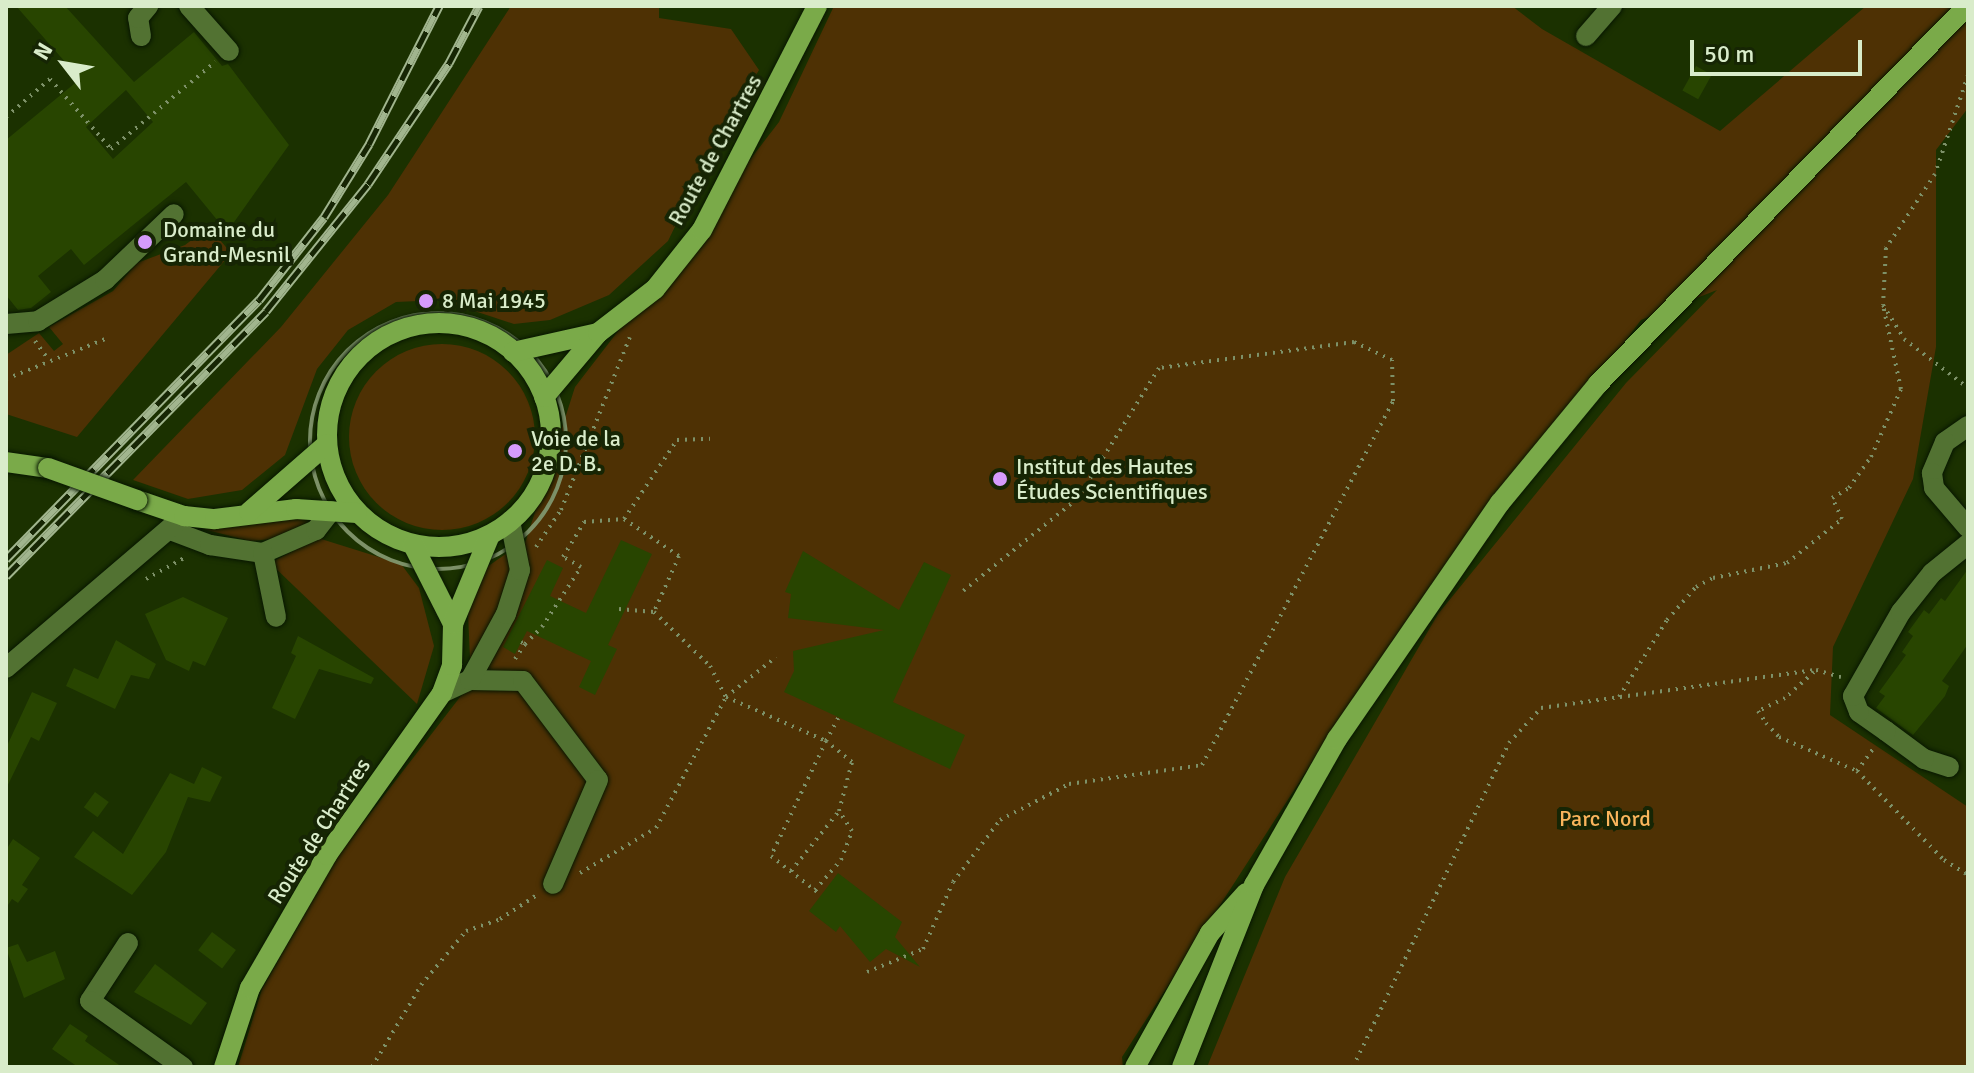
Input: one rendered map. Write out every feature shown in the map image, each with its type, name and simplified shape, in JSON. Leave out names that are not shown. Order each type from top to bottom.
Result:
[{"type":"main road","name":"Route de Chartres","points":[[548,392],[598,333],[655,289],[702,230],[817,6]]},
{"type":"main road","points":[[1182,1067],[1254,885],[1337,739],[1500,503],[1598,384],[1967,6]]},
{"type":"main road","points":[[461,325],[519,350],[548,392],[551,430],[547,465],[533,496],[510,521],[490,535],[439,548],[413,545],[383,533],[357,513],[336,482],[327,444],[328,415],[354,362],[402,329],[461,325]]},
{"type":"main road","name":"Route de Chartres","points":[[519,350],[598,333]]},
{"type":"main road","points":[[249,512],[327,444]]},
{"type":"main road","points":[[6,462],[48,468],[137,500],[177,523],[249,512],[357,513]]},
{"type":"main road","name":"Route de Chartres","points":[[224,1067],[250,988],[327,855],[442,693],[452,665],[453,624],[490,535]]},
{"type":"main road","name":"Route de Chartres","points":[[413,545],[453,624]]},
{"type":"main road","points":[[1135,1067],[1210,933],[1254,885]]},
{"type":"street","points":[[141,36],[138,18],[148,6]]},
{"type":"street","points":[[189,6],[229,51]]},
{"type":"street","points":[[1586,36],[1612,6]]},
{"type":"street","points":[[6,324],[38,321],[105,280],[174,214]]},
{"type":"street","points":[[1968,426],[1945,442],[1932,473],[1934,488],[1968,528]]},
{"type":"street","points":[[6,668],[177,523],[210,545],[263,553],[316,530],[331,511]]},
{"type":"street","points":[[470,680],[506,614],[520,570],[510,521]]},
{"type":"street","points":[[1949,767],[1924,759],[1859,712],[1853,696],[1901,612],[1932,573],[1968,544]]},
{"type":"street","points":[[263,553],[276,617]]},
{"type":"street","points":[[442,693],[470,680],[523,681],[598,780],[553,884]]},
{"type":"street","points":[[128,943],[90,1001],[183,1067]]},
{"type":"path","points":[[6,117],[50,79],[111,149],[229,51]]},
{"type":"path","points":[[1619,697],[1667,620],[1696,587],[1713,578],[1787,563],[1842,519],[1832,498],[1849,488],[1871,457],[1901,389],[1883,305],[1886,248],[1935,174],[1968,75]]},
{"type":"path","points":[[1883,305],[1904,339],[1968,388]]},
{"type":"path","points":[[420,315],[462,316],[501,330],[548,392],[565,434],[561,476],[543,514],[515,543],[479,563],[425,568],[374,553],[331,511],[312,460],[310,428],[322,387],[346,353],[380,327],[420,315]]},
{"type":"path","points":[[6,379],[108,338]]},
{"type":"path","points":[[867,972],[923,949],[953,882],[1000,820],[1069,784],[1202,765],[1393,401],[1392,360],[1354,342],[1159,368],[1077,499],[963,591]]},
{"type":"path","points":[[41,350],[50,360]]},
{"type":"path","points":[[624,519],[677,440],[710,439]]},
{"type":"path","points":[[521,642],[525,644],[542,627],[581,567],[563,557],[584,522],[624,519],[679,556],[654,612]]},
{"type":"path","points":[[619,609],[654,612],[710,666],[726,697],[826,741],[852,762],[839,811],[791,871]]},
{"type":"path","points":[[1816,670],[1785,698],[1758,711],[1779,737],[1857,771],[1944,860],[1968,875]]},
{"type":"path","points":[[1353,1067],[1509,743],[1541,708],[1816,670],[1859,681]]},
{"type":"path","points":[[821,895],[771,856],[838,718]]},
{"type":"path","points":[[1857,771],[1886,731]]},
{"type":"path","points":[[815,890],[841,860],[852,831],[839,811]]},
{"type":"green space","points":[[511,6],[659,6],[659,18],[731,29],[759,70],[715,144],[668,241],[609,295],[550,320],[514,324],[441,300],[396,302],[348,330],[317,369],[285,455],[242,490],[188,499],[133,480],[281,327],[388,195]]},
{"type":"green space","name":"Institut des Hautes Études Scientifiques","points":[[834,6],[1512,6],[1542,29],[1720,131],[1866,6],[1968,6],[1968,108],[1936,150],[1936,347],[1913,479],[1833,647],[1830,715],[1968,807],[1968,1067],[1207,1067],[1285,877],[1438,614],[1626,383],[1717,290],[1641,320],[1331,733],[1122,1057],[1123,1067],[238,1067],[262,989],[339,854],[487,662],[575,387],[779,122]]},
{"type":"green space","points":[[209,227],[231,253],[77,437],[6,414],[6,355],[39,333],[54,351],[63,344],[49,327],[113,291],[137,263],[185,245]]},
{"type":"green space","points":[[442,344],[460,345],[478,351],[508,371],[528,401],[534,419],[534,455],[528,473],[508,503],[478,523],[460,529],[442,530],[424,529],[406,523],[376,503],[356,473],[350,455],[349,437],[350,419],[356,401],[376,371],[406,351],[424,345]]},
{"type":"green space","points":[[276,516],[316,520],[272,539],[250,541],[203,529]]},
{"type":"green space","points":[[318,538],[401,564],[419,588],[434,646],[417,704],[270,563]]},
{"type":"green space","points":[[507,553],[511,566],[502,609],[470,659],[468,613],[487,567]]},
{"type":"building","points":[[16,6],[65,6],[134,82],[194,32],[222,66],[228,64],[289,145],[227,232],[186,182],[84,265],[71,249],[38,276],[51,292],[31,308],[18,310],[6,295],[6,140],[80,79]],"holes":[[[126,90],[153,122],[113,159],[86,127]]]},
{"type":"building","points":[[1696,66],[1712,75],[1698,99],[1682,90]]},
{"type":"building","points":[[621,540],[652,554],[608,645],[617,649],[595,695],[579,687],[591,661],[527,631],[515,654],[503,647],[547,560],[563,568],[550,596],[586,613]]},
{"type":"building","points":[[803,551],[899,610],[924,562],[951,575],[893,702],[965,735],[950,769],[784,692],[794,671],[793,651],[884,630],[788,618],[791,594],[785,592]]},
{"type":"building","points":[[1968,569],[1968,644],[1942,681],[1949,686],[1945,696],[1913,735],[1876,708],[1885,696],[1879,692],[1906,655],[1902,652],[1913,636],[1908,632],[1924,610],[1929,614],[1941,598],[1945,601]]},
{"type":"building","points":[[183,597],[228,618],[205,666],[193,661],[189,671],[166,660],[145,614]]},
{"type":"building","points":[[298,636],[374,678],[371,684],[319,669],[295,719],[272,708],[296,656],[291,653]]},
{"type":"building","points":[[116,640],[156,664],[149,679],[131,675],[115,709],[66,686],[74,668],[98,679]]},
{"type":"building","points":[[32,692],[57,703],[39,741],[31,737],[6,789],[6,748]]},
{"type":"building","points":[[202,767],[222,777],[210,802],[188,797],[166,852],[132,895],[74,857],[93,831],[123,854],[170,773],[194,784]]},
{"type":"building","points":[[95,792],[109,802],[98,817],[84,807]]},
{"type":"building","points":[[13,839],[40,858],[22,885],[28,889],[18,903],[12,899],[6,908],[6,850]]},
{"type":"building","points":[[838,873],[902,922],[895,937],[920,967],[886,949],[870,962],[840,926],[836,932],[809,911]]},
{"type":"building","points":[[212,932],[236,950],[222,968],[198,950]]},
{"type":"building","points":[[18,944],[27,962],[55,951],[65,979],[24,998],[6,948]]},
{"type":"building","points":[[155,964],[207,1003],[191,1025],[134,992]]},
{"type":"building","points":[[70,1024],[88,1036],[85,1041],[122,1067],[78,1067],[52,1049]]},
{"type":"railway","points":[[6,559],[259,300],[324,217],[369,144],[439,6]]},
{"type":"railway","points":[[6,576],[266,311],[368,184],[449,63],[479,6]]},
{"type":"place","name":"Domaine du Grand-Mesnil","points":[[145,242]]},
{"type":"place","name":"8 Mai 1945","points":[[426,301]]},
{"type":"place","name":"Voie de la 2e D. B.","points":[[515,451]]},
{"type":"place","name":"Institut des Hautes Études Scientifiques","points":[[1000,479]]},
{"type":"park label","name":"Parc Nord","points":[[1605,819]]}]
